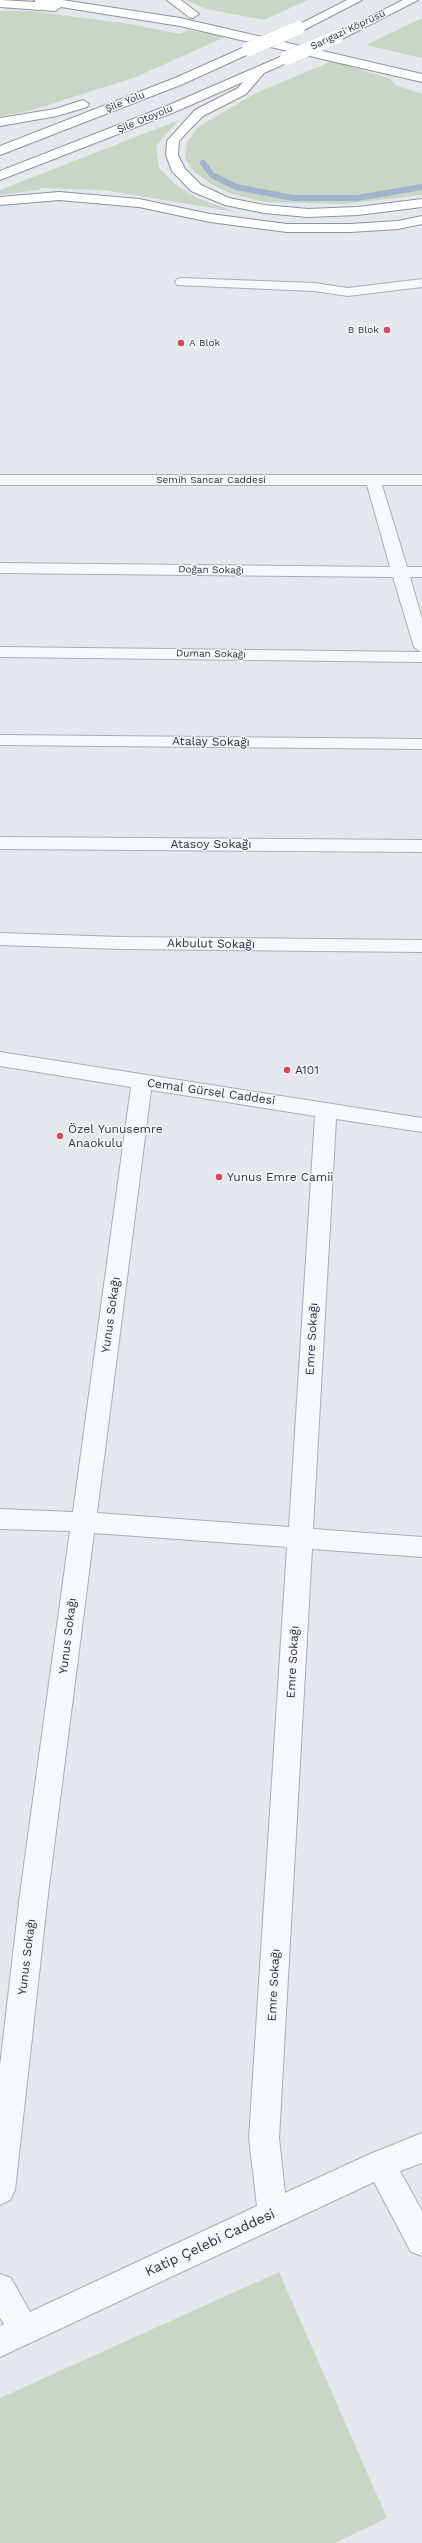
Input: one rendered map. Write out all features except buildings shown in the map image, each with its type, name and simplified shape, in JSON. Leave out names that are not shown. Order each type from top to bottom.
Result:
[{"type":"highway","points":[[40,0],[114,10],[188,24],[422,78]]},
{"type":"highway","points":[[173,0],[193,14]]},
{"type":"highway","name":"Sarıgazi Köprüsü","points":[[249,49],[298,28],[354,1]]},
{"type":"highway","name":"Sarıgazi Köprüsü","points":[[287,58],[336,37],[412,1]]},
{"type":"highway","points":[[0,3],[114,10]]},
{"type":"highway","points":[[163,7],[422,67]]},
{"type":"highway","name":"Şile Yolu","points":[[0,151],[179,81],[249,49]]},
{"type":"highway","name":"Şile Otoyolu","points":[[0,176],[259,71],[287,58]]},
{"type":"highway","points":[[259,71],[242,90],[199,113],[183,128],[173,141],[172,155],[179,171],[196,188],[225,200],[258,208],[308,213],[358,211],[422,203]]},
{"type":"highway","points":[[0,122],[57,112],[107,97],[179,81]]},
{"type":"highway","points":[[0,201],[58,196],[139,203],[210,218],[287,228],[350,228],[398,225],[422,220]]},
{"type":"street","points":[[182,282],[314,287],[348,292],[422,283]]},
{"type":"street","name":"Semih Sancar Caddesi","points":[[0,480],[422,480]]},
{"type":"street","points":[[373,480],[422,648]]},
{"type":"street","name":"Doğan Sokağı","points":[[0,568],[422,572]]},
{"type":"street","name":"Duman Sokağı","points":[[0,652],[422,656]]},
{"type":"street","name":"Atalay Sokağı","points":[[0,740],[422,744]]},
{"type":"street","name":"Atasoy Sokağı","points":[[0,843],[422,846]]},
{"type":"street","name":"Akbulut Sokağı","points":[[0,939],[121,943],[422,946]]},
{"type":"street","name":"Cemal Gürsel Caddesi","points":[[0,1059],[422,1125]]},
{"type":"street","name":"Yunus Sokağı","points":[[0,2190],[34,1894],[142,1082]]},
{"type":"street","name":"Emre Sokağı","points":[[273,2214],[264,2138],[326,1109]]},
{"type":"street","points":[[0,1519],[83,1522],[422,1547]]},
{"type":"street","name":"Katip Çelebi Caddesi","points":[[12,2336],[380,2164],[422,2148]]},
{"type":"street","points":[[380,2164],[422,2241]]},
{"type":"street","points":[[0,2289],[12,2336]]},
{"type":"green space","points":[[185,0],[308,0],[264,20],[207,9]]},
{"type":"green space","points":[[0,11],[30,11],[130,24],[180,34],[187,30],[225,37],[136,77],[29,111],[0,116]]},
{"type":"green space","points":[[422,18],[422,58],[366,45]]},
{"type":"green space","points":[[332,61],[391,79],[395,85],[422,94],[422,195],[343,204],[266,202],[232,194],[211,184],[195,172],[185,159],[187,143],[198,127],[256,93]]},
{"type":"green space","points":[[179,120],[156,146],[159,168],[176,185],[197,198],[236,212],[104,190],[40,188],[39,190],[0,195],[0,190]]},
{"type":"green space","points":[[279,2272],[387,2518],[335,2543],[0,2543],[0,2398]]},
{"type":"waterway","points":[[203,163],[212,175],[236,187],[293,198],[357,198],[422,187]]},
{"type":"place","name":"B Blok","points":[[387,330]]},
{"type":"place","name":"A Blok","points":[[181,343]]},
{"type":"place","name":"A101","points":[[287,1070]]},
{"type":"place","name":"Özel Yunusemre Anaokulu","points":[[60,1136]]},
{"type":"place","name":"Yunus Emre Camii","points":[[219,1177]]}]
